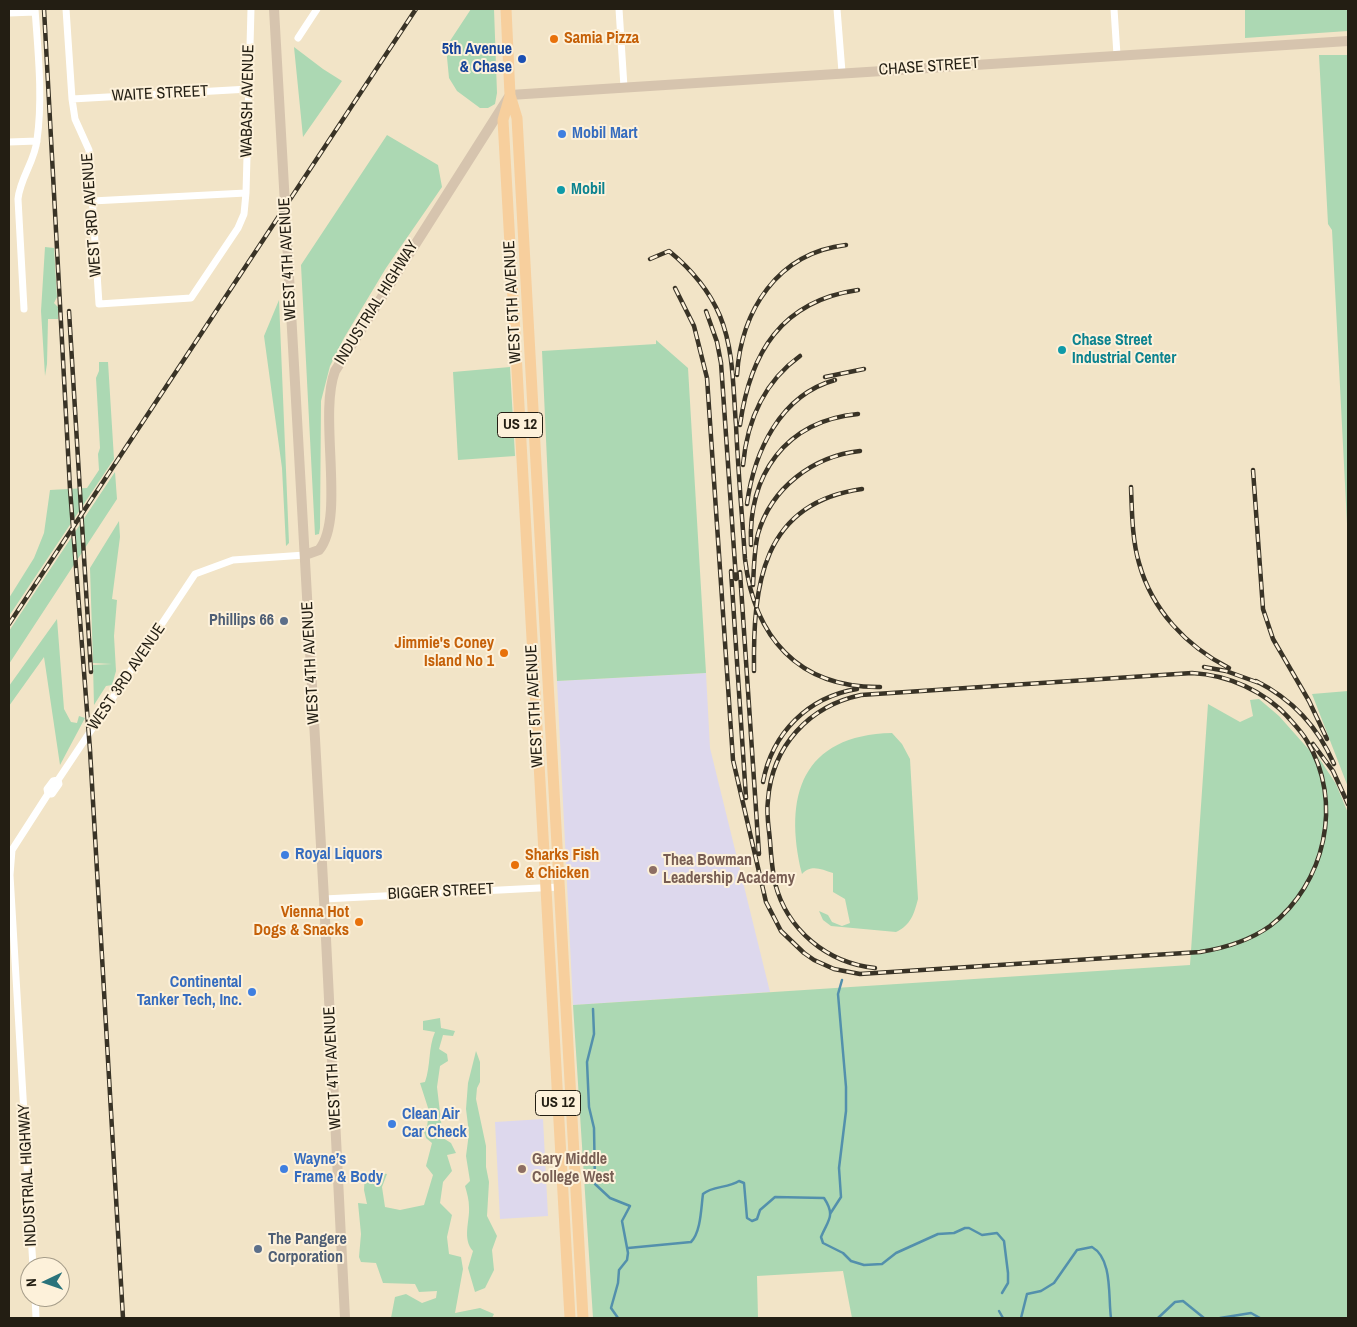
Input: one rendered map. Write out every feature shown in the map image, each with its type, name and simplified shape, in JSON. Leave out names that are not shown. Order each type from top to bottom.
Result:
[{"type":"main road","name":"WEST 5TH AVENUE","points":[[506,9],[510,95],[517,118],[583,1318]]},
{"type":"main road","name":"WEST 5TH AVENUE","points":[[510,95],[503,120],[570,1318]]},
{"type":"main road","points":[[511,266],[524,265]]},
{"type":"main road","points":[[522,460],[536,460]]},
{"type":"main road","points":[[538,756],[551,755]]},
{"type":"main road","points":[[567,1272],[580,1270]]},
{"type":"street","name":"WEST 3RD AVENUE","points":[[66,9],[75,119],[89,150],[98,304]]},
{"type":"street","name":"WABASH AVENUE","points":[[98,304],[191,298],[238,228],[244,214],[246,193],[251,9]]},
{"type":"street","name":"WEST 4TH AVENUE","points":[[274,9],[324,899],[345,1318]]},
{"type":"street","points":[[298,38],[317,9]]},
{"type":"street","points":[[619,9],[624,87]]},
{"type":"street","points":[[837,9],[842,72]]},
{"type":"street","points":[[1114,9],[1117,55]]},
{"type":"street","points":[[9,13],[35,10],[39,85],[37,141],[18,199],[24,309]]},
{"type":"street","name":"CHASE STREET","points":[[510,95],[842,72],[1348,41]]},
{"type":"street","name":"WAITE STREET","points":[[72,99],[249,89]]},
{"type":"street","name":"INDUSTRIAL HIGHWAY","points":[[304,555],[319,550],[326,538],[330,503],[329,403],[331,381],[339,361],[510,95]]},
{"type":"street","points":[[9,142],[37,141]]},
{"type":"street","points":[[92,201],[246,193]]},
{"type":"street","name":"WEST 3RD AVENUE","points":[[58,780],[195,574],[233,560],[304,555]]},
{"type":"street","name":"INDUSTRIAL HIGHWAY","points":[[32,1257],[10,875],[12,850],[48,794],[48,789],[53,781],[58,780]]},
{"type":"street","name":"BIGGER STREET","points":[[324,899],[559,887]]},
{"type":"shaded area","name":"Thea Bowman Leadership Academy","points":[[706,673],[710,748],[770,992],[573,1005],[557,681]]},
{"type":"shaded area","name":"Gary Middle College West","points":[[543,1119],[548,1216],[500,1219],[495,1122]]},
{"type":"green space","points":[[471,9],[494,9],[497,93],[495,104],[488,108],[480,108],[457,91],[449,78],[446,47]]},
{"type":"green space","points":[[1245,9],[1348,9],[1348,31],[1245,38]]},
{"type":"green space","points":[[294,47],[342,81],[303,137]]},
{"type":"green space","points":[[1319,55],[1348,55],[1348,543],[1332,230],[1328,224]]},
{"type":"green space","points":[[387,135],[438,165],[442,187],[386,268],[344,338],[330,366],[321,401],[320,528],[319,534],[315,535],[301,265]]},
{"type":"green space","points":[[45,247],[54,248],[57,297],[54,303],[58,307],[58,319],[48,319],[45,376],[41,311]]},
{"type":"green space","points":[[279,300],[289,543],[286,546],[282,468],[264,336]]},
{"type":"green space","points":[[656,340],[688,368],[706,673],[557,681],[542,351],[656,344]]},
{"type":"green space","points":[[99,362],[108,362],[114,459],[9,616],[9,598],[34,558],[44,533],[50,490],[87,488],[99,470],[98,454],[100,448],[96,378],[99,371]]},
{"type":"green space","points":[[510,367],[515,456],[458,460],[453,372]]},
{"type":"green space","points":[[115,472],[117,499],[9,664],[9,631]]},
{"type":"green space","points":[[119,521],[120,537],[112,599],[117,600],[114,636],[116,671],[112,685],[106,686],[94,705],[93,665],[112,664],[93,663],[90,568]]},
{"type":"green space","points":[[57,619],[64,709],[71,722],[77,723],[79,716],[85,718],[60,765],[44,657],[9,706],[9,686]]},
{"type":"green space","points":[[1348,691],[1348,787],[1312,694]]},
{"type":"green space","points":[[1259,699],[1279,716],[1320,762],[1317,755],[1336,784],[1348,813],[1348,1318],[852,1318],[843,1271],[757,1276],[758,1318],[593,1318],[573,1005],[1190,965],[1208,704],[1240,722],[1253,716],[1250,700]]},
{"type":"green space","points":[[892,733],[902,744],[910,759],[918,899],[915,910],[905,926],[896,932],[831,926],[823,920],[819,911],[828,915],[832,922],[842,926],[850,923],[845,899],[833,892],[833,873],[813,868],[802,874],[795,819],[798,796],[806,775],[819,758],[837,745],[862,736]]},
{"type":"green space","points":[[440,1018],[441,1028],[455,1031],[453,1036],[443,1035],[439,1049],[447,1054],[448,1061],[440,1066],[437,1087],[443,1138],[451,1143],[456,1153],[447,1155],[452,1171],[443,1182],[440,1203],[452,1215],[447,1237],[449,1254],[461,1257],[463,1269],[455,1313],[480,1308],[494,1314],[492,1318],[391,1318],[395,1297],[406,1294],[422,1303],[436,1298],[437,1291],[419,1292],[415,1284],[383,1283],[376,1263],[361,1262],[359,1257],[361,1234],[358,1203],[367,1204],[364,1190],[365,1174],[371,1176],[379,1173],[387,1174],[382,1187],[385,1207],[400,1210],[424,1205],[433,1175],[426,1166],[432,1143],[426,1138],[423,1128],[427,1127],[429,1111],[420,1083],[425,1082],[431,1044],[435,1032],[423,1030],[423,1021]]},
{"type":"green space","points":[[476,1051],[480,1062],[480,1082],[477,1088],[476,1099],[486,1146],[486,1167],[489,1182],[487,1216],[497,1236],[492,1250],[494,1270],[485,1288],[475,1292],[468,1268],[473,1251],[467,1235],[469,1204],[465,1186],[470,1181],[466,1156],[469,1133],[466,1109],[468,1083]]},
{"type":"waterway","points":[[830,1214],[841,1197],[839,1168],[846,1111],[846,1087],[838,994],[842,980]]},
{"type":"waterway","points":[[593,1009],[594,1034],[587,1062],[589,1107],[594,1128],[595,1184],[610,1198],[630,1206],[622,1221],[628,1253],[627,1260],[619,1270],[618,1283],[611,1308],[618,1318]]},
{"type":"waterway","points":[[628,1248],[691,1242],[699,1226],[703,1194],[739,1181],[744,1183],[747,1218],[752,1221],[757,1219],[760,1210],[775,1197],[824,1198],[830,1209],[830,1218],[821,1237],[823,1243],[843,1253],[851,1261],[864,1265],[882,1264],[896,1253],[938,1234],[954,1233],[965,1228],[969,1228],[982,1235],[997,1233],[1004,1241],[1008,1273],[1008,1283],[1002,1293]]},
{"type":"waterway","points":[[1021,1318],[1027,1294],[1041,1291],[1054,1283],[1077,1250],[1092,1247],[1099,1253],[1106,1269],[1111,1318]]},
{"type":"waterway","points":[[1158,1318],[1175,1302],[1183,1301],[1204,1318]]},
{"type":"waterway","points":[[999,1311],[1003,1318]]},
{"type":"waterway","points":[[1220,1318],[1251,1313],[1260,1318]]},
{"type":"railway","points":[[44,9],[70,489],[90,750],[123,1318]]},
{"type":"railway","points":[[9,624],[416,9]]},
{"type":"railway","points":[[737,375],[740,351],[746,329],[755,308],[767,289],[782,273],[800,260],[822,250],[846,245]]},
{"type":"railway","points":[[650,259],[669,251],[677,258],[705,289],[716,306],[725,329],[732,370],[745,559],[750,587],[758,612],[770,634],[785,653],[804,668],[826,678],[851,685],[880,687]]},
{"type":"railway","points":[[675,288],[694,326],[707,378],[733,760],[766,902],[781,931],[814,960],[834,969],[860,974],[1200,952],[1228,946],[1254,936],[1270,926],[1289,908],[1304,888],[1316,865],[1323,841],[1326,815],[1325,790],[1318,765],[1305,738],[1286,715]]},
{"type":"railway","points":[[740,425],[752,375],[761,354],[774,335],[789,319],[808,306],[831,296],[858,290]]},
{"type":"railway","points":[[69,311],[91,672]]},
{"type":"railway","points":[[706,311],[717,342],[721,363],[736,579]]},
{"type":"railway","points":[[743,465],[753,418],[767,390],[787,366],[800,356]]},
{"type":"railway","points":[[825,377],[864,369]]},
{"type":"railway","points":[[747,504],[756,465],[763,446],[773,428],[799,398],[835,380]]},
{"type":"railway","points":[[751,545],[752,520],[756,496],[764,475],[776,456],[791,440],[810,428],[832,419],[858,414]]},
{"type":"railway","points":[[753,585],[758,534],[764,517],[773,502],[796,477],[810,467],[843,454],[860,451]]},
{"type":"railway","points":[[1253,470],[1263,609],[1273,639],[1309,701],[1327,739]]},
{"type":"railway","points":[[1131,487],[1135,545],[1139,563],[1152,596],[1185,638],[1213,659],[1229,668]]},
{"type":"railway","points":[[754,671],[756,609],[761,580],[770,553],[783,530],[802,511],[828,497],[862,489]]},
{"type":"railway","points":[[731,571],[746,798]]},
{"type":"railway","points":[[740,572],[759,854]]},
{"type":"railway","points":[[1204,667],[1226,671],[1262,684]]},
{"type":"railway","points":[[875,968],[857,965],[841,959],[825,951],[812,941],[799,929],[789,915],[781,900],[774,878],[767,810],[771,780],[785,746],[796,731],[825,708],[842,700],[861,695],[1192,673],[1219,677],[1245,686],[1257,692],[1289,718]]},
{"type":"railway","points":[[1256,681],[1281,696],[1302,715],[1320,738],[1334,764]]},
{"type":"railway","points":[[763,782],[775,748],[795,720],[823,700],[839,693],[857,689]]},
{"type":"railway","points":[[1313,744],[1333,771],[1348,804]]},
{"type":"place","name":"Samia Pizza","points":[[554,39]]},
{"type":"place","name":"5th Avenue & Chase","points":[[522,59]]},
{"type":"place","name":"Mobil Mart","points":[[562,134]]},
{"type":"place","name":"Mobil","points":[[561,190]]},
{"type":"place","name":"Chase Street Industrial Center","points":[[1062,350]]},
{"type":"place","name":"Phillips 66","points":[[284,621]]},
{"type":"place","name":"Jimmie's Coney Island No 1","points":[[504,653]]},
{"type":"place","name":"Royal Liquors","points":[[285,855]]},
{"type":"place","name":"Sharks Fish & Chicken","points":[[515,865]]},
{"type":"place","name":"Thea Bowman Leadership Academy","points":[[653,870]]},
{"type":"place","name":"Vienna Hot Dogs & Snacks","points":[[359,922]]},
{"type":"place","name":"Continental Tanker Tech, Inc.","points":[[252,992]]},
{"type":"place","name":"Clean Air Car Check","points":[[392,1124]]},
{"type":"place","name":"Wayne’s Frame & Body","points":[[284,1169]]},
{"type":"place","name":"Gary Middle College West","points":[[522,1169]]},
{"type":"place","name":"The Pangere Corporation","points":[[258,1249]]}]
